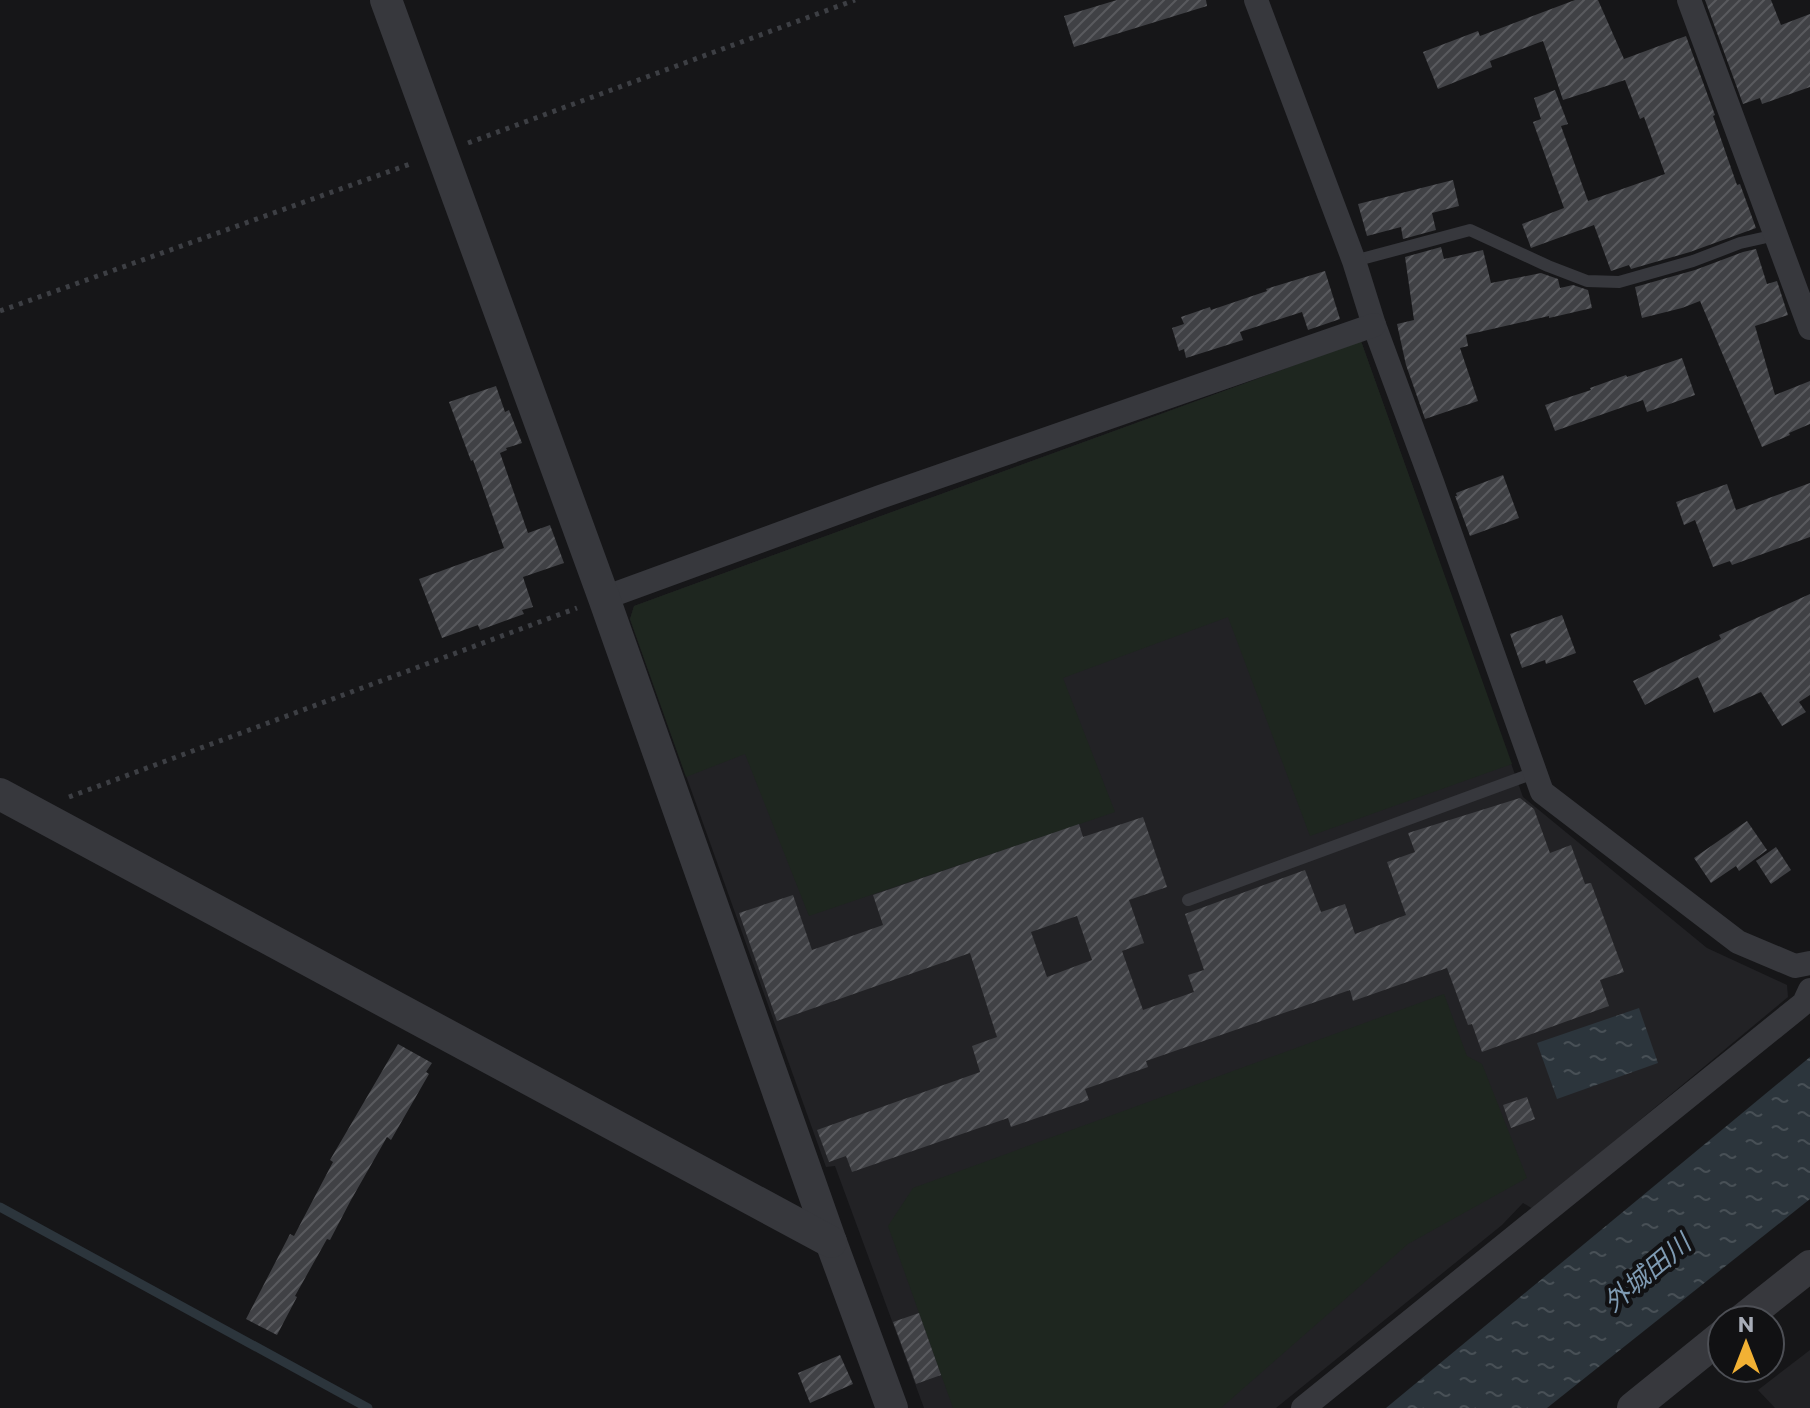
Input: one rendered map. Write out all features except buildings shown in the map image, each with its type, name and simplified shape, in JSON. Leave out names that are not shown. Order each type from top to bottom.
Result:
[{"type":"street","points":[[386,0],[604,598],[892,1408]]},
{"type":"street","points":[[1256,0],[1354,261],[1374,325],[1542,792],[1738,942],[1795,966],[1810,963]]},
{"type":"street","points":[[1689,0],[1810,328]]},
{"type":"street","points":[[604,598],[880,497],[1374,325]]},
{"type":"street","points":[[0,794],[831,1242]]},
{"type":"street","points":[[1303,1408],[1804,1003],[1810,990]]},
{"type":"street","points":[[1762,1304],[1810,1266]]},
{"type":"street","points":[[1633,1408],[1706,1349]]},
{"type":"lane","points":[[1354,261],[1470,230],[1587,281],[1619,282],[1693,261],[1740,243],[1776,235]]},
{"type":"lane","points":[[1188,900],[1534,773]]},
{"type":"path","points":[[0,311],[855,0]]},
{"type":"path","points":[[31,811],[604,598]]},
{"type":"shaded area","points":[[1361,341],[1523,797],[1707,948],[1787,985],[1788,997],[1533,1209],[1523,1203],[1502,1225],[1276,1408],[924,1408],[835,1166],[826,1167],[630,619],[634,606]]},
{"type":"shaded area","points":[[1361,341],[1512,764],[1310,836],[1228,617],[1063,678],[1115,812],[809,916],[745,754],[686,777],[630,619],[634,606]]},
{"type":"shaded area","points":[[1444,994],[1467,1056],[1482,1064],[1527,1178],[1408,1244],[1221,1408],[953,1408],[888,1226],[913,1188]]},
{"type":"shaded area","points":[[1810,1350],[1810,1408],[1775,1408],[1758,1390],[1766,1384],[1786,1384],[1786,1368]]},
{"type":"water","points":[[1639,1008],[1658,1063],[1557,1099],[1537,1043]]},
{"type":"water","name":"外城田川","points":[[1810,1057],[1810,1199],[1547,1408],[1386,1408]]},
{"type":"waterway","points":[[0,1207],[368,1408]]}]
